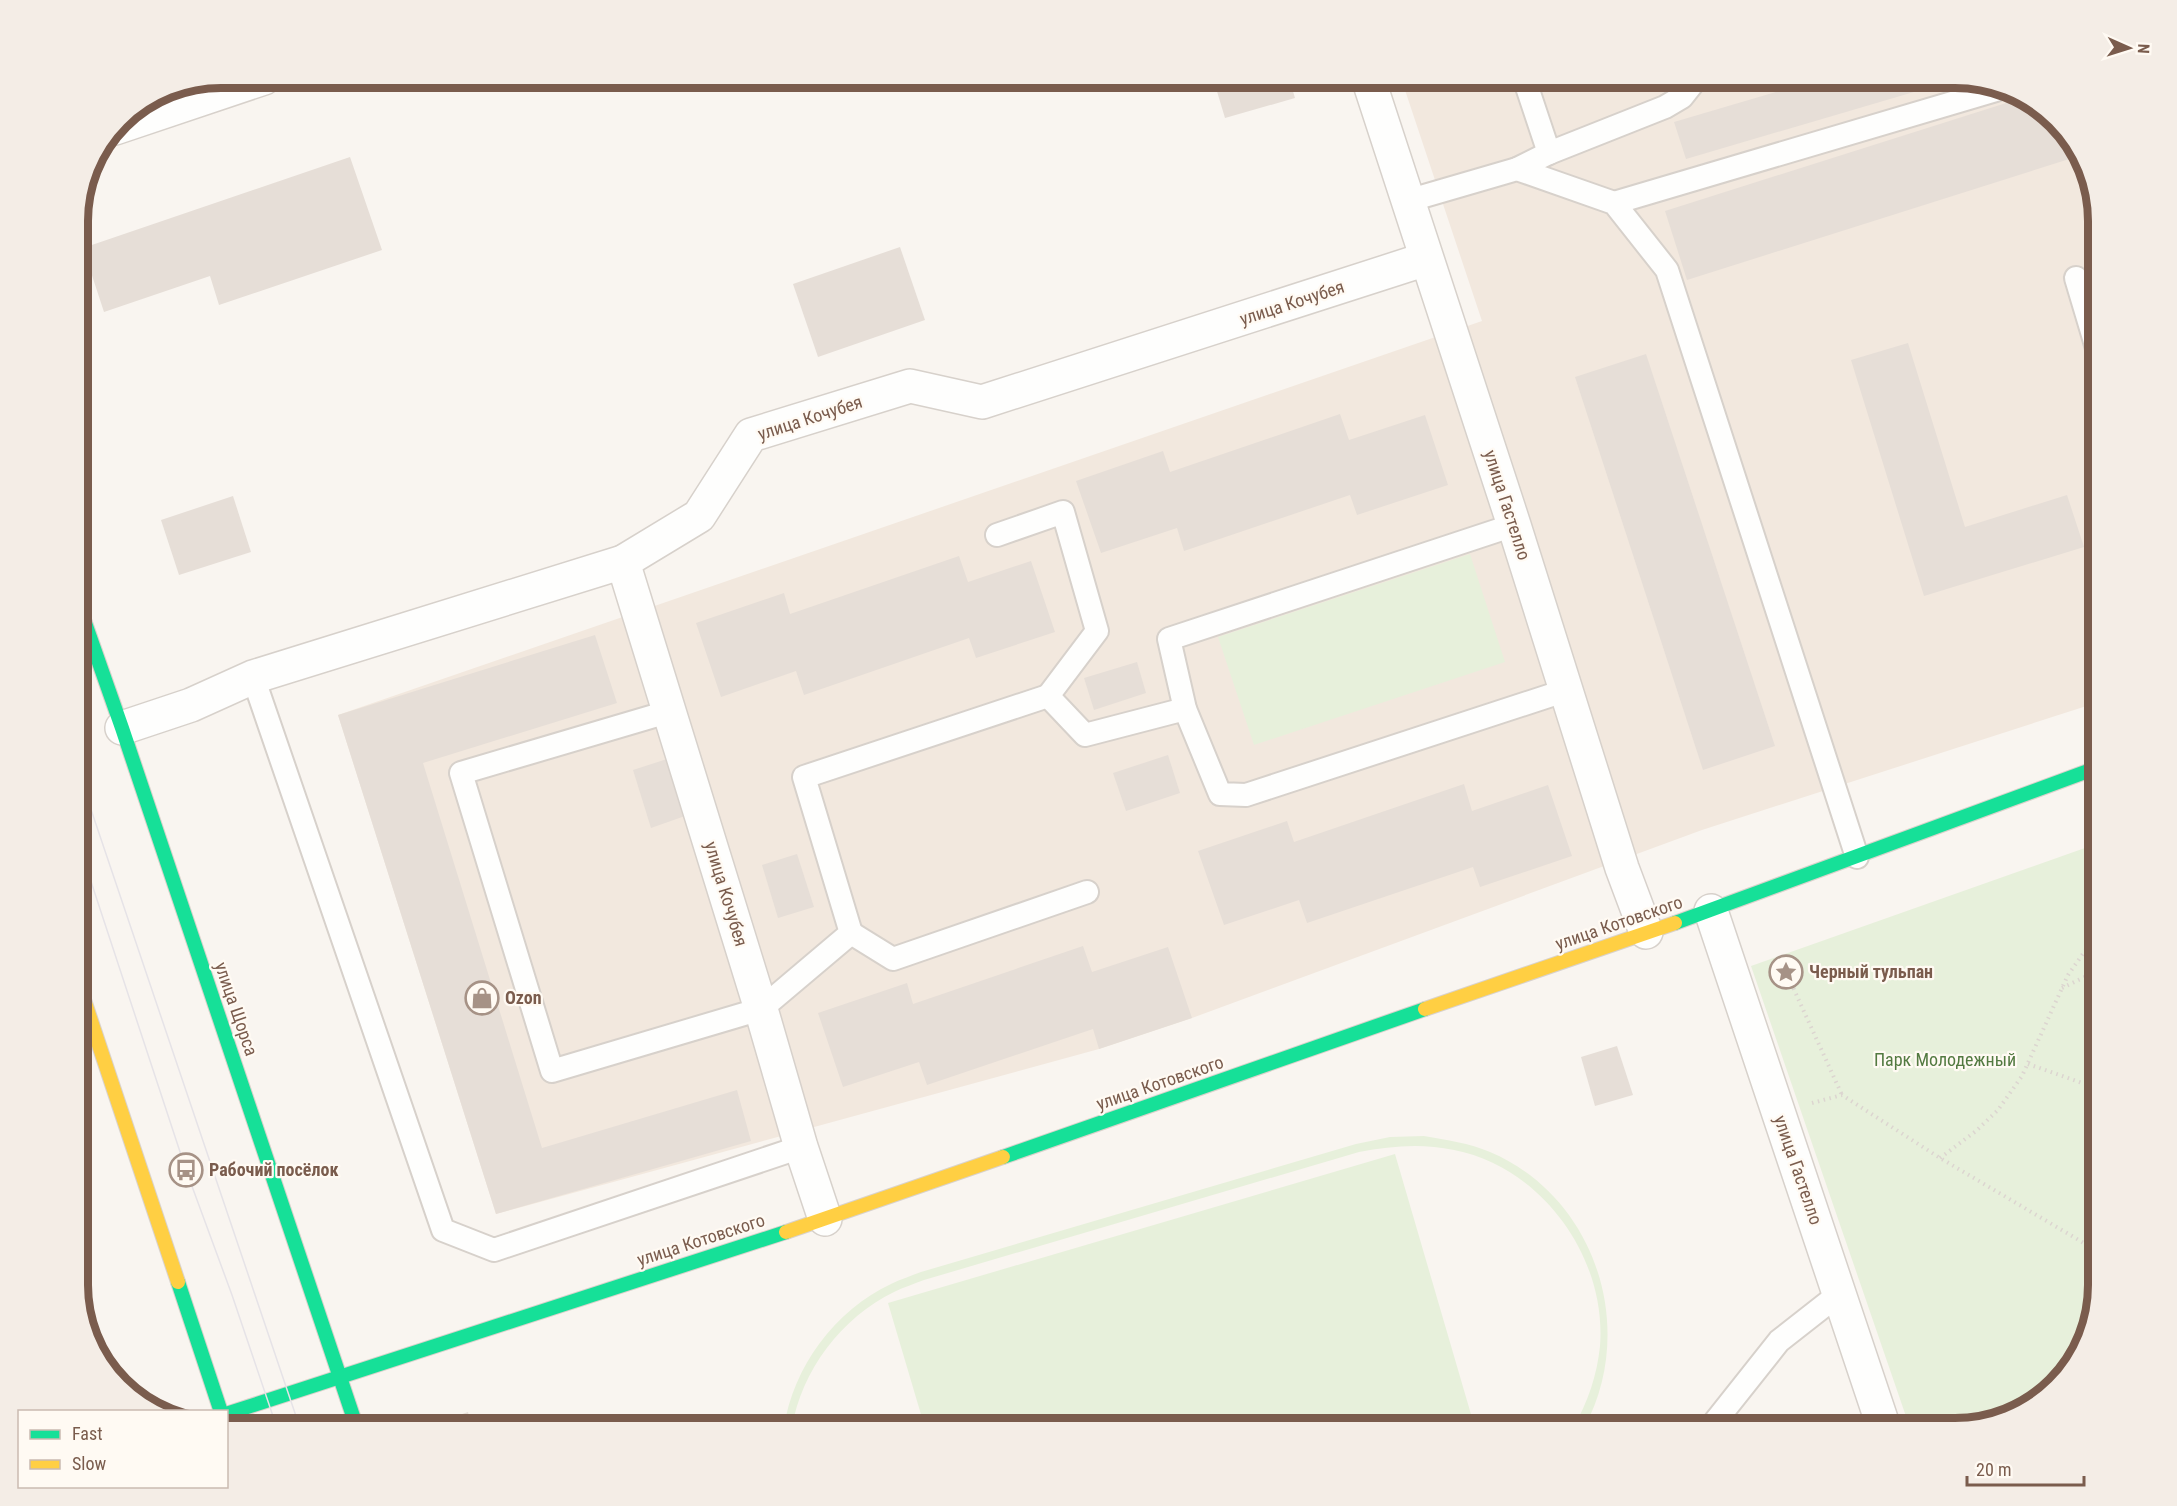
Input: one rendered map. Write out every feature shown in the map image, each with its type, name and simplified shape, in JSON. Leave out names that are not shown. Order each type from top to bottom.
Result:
[{"type":"street","points":[[134,122],[231,89]]},
{"type":"street","name":"улица Гастелло","points":[[1371,89],[1514,525],[1622,868],[1646,932]]},
{"type":"street","name":"улица Кочубея","points":[[825,1219],[801,1148],[671,711],[624,562],[699,516],[751,435],[910,386],[982,402],[1426,259]]},
{"type":"street","points":[[122,728],[191,705],[253,677],[624,562]]},
{"type":"street","name":"улица Щорса","points":[[89,634],[354,1418]]},
{"type":"street","name":"улица Котовского","points":[[228,1413],[825,1219],[1711,911],[2088,771]]},
{"type":"street","name":"улица Гастелло","points":[[1711,911],[1881,1418]]},
{"type":"street","points":[[89,1015],[220,1410]]},
{"type":"lane","points":[[1528,89],[1549,153]]},
{"type":"lane","points":[[1407,201],[1517,169],[1549,153],[1665,107],[1682,96],[1688,89]]},
{"type":"lane","points":[[1614,203],[1987,93]]},
{"type":"lane","points":[[1517,169],[1614,203],[1667,270],[1857,857]]},
{"type":"lane","points":[[2076,278],[2088,318]]},
{"type":"lane","points":[[997,535],[1063,512],[1097,631],[1048,696],[804,777],[851,933],[893,959],[1087,892]]},
{"type":"lane","points":[[1514,525],[1169,639],[1185,709],[1220,794],[1246,795],[1567,690]]},
{"type":"lane","points":[[253,677],[443,1230],[494,1250],[801,1148]]},
{"type":"lane","points":[[1048,696],[1085,735],[1185,709]]},
{"type":"lane","points":[[671,711],[461,773],[552,1071],[761,1009],[851,933]]},
{"type":"lane","points":[[1718,1418],[1779,1341],[1839,1294]]},
{"type":"path","points":[[1940,1158],[1976,1131],[1998,1110],[2022,1076],[2068,975],[2088,947]]},
{"type":"path","points":[[1786,972],[1842,1095],[1940,1158],[2088,1245]]},
{"type":"path","points":[[2062,988],[2088,975]]},
{"type":"path","points":[[2028,1064],[2088,1085]]},
{"type":"path","points":[[1809,1103],[1842,1095]]},
{"type":"shaded area","points":[[1405,89],[1964,89],[1998,96],[2029,111],[2056,134],[2066,148],[2081,179],[2087,204],[2088,706],[1702,830],[1192,1018],[1099,1049],[496,1214],[338,715],[1482,321]]},
{"type":"green space","points":[[1470,554],[1505,662],[1254,745],[1218,637]]},
{"type":"green space","name":"Парк Молодежный","points":[[2088,847],[2087,1302],[2084,1319],[2075,1343],[2066,1358],[2043,1385],[2022,1400],[1990,1413],[1973,1416],[1907,1418],[1751,966]]},
{"type":"green space","points":[[1424,1136],[1458,1142],[1490,1152],[1527,1173],[1557,1200],[1581,1233],[1597,1270],[1606,1309],[1607,1349],[1600,1390],[1588,1418],[1578,1418],[1597,1367],[1600,1346],[1599,1313],[1593,1281],[1580,1250],[1563,1221],[1541,1196],[1515,1175],[1486,1160],[1454,1150],[1418,1146],[1359,1152],[924,1280],[898,1290],[875,1303],[841,1331],[827,1348],[804,1386],[794,1418],[786,1418],[797,1383],[820,1343],[852,1309],[895,1282],[921,1272],[1356,1144],[1390,1137]]},
{"type":"green space","points":[[1395,1154],[1472,1418],[922,1418],[888,1303]]},
{"type":"building","points":[[1216,89],[1292,89],[1295,98],[1225,118]]},
{"type":"building","points":[[1786,89],[1924,89],[1686,159],[1674,122]]},
{"type":"building","points":[[2012,101],[2043,121],[2056,134],[2072,158],[1687,280],[1665,211]]},
{"type":"building","points":[[350,157],[382,250],[219,305],[210,276],[104,312],[89,266],[89,246]]},
{"type":"building","points":[[900,247],[925,320],[818,357],[793,284]]},
{"type":"building","points":[[1908,343],[1965,527],[2067,495],[2084,547],[1924,596],[1851,360]]},
{"type":"building","points":[[1646,354],[1775,746],[1703,770],[1575,377]]},
{"type":"building","points":[[1340,414],[1349,440],[1425,415],[1448,485],[1357,515],[1350,495],[1184,551],[1177,528],[1101,553],[1076,481],[1163,451],[1170,472]]},
{"type":"building","points":[[233,496],[251,552],[179,575],[161,520]]},
{"type":"building","points":[[959,556],[968,582],[1031,561],[1055,632],[976,658],[969,638],[804,695],[796,671],[721,697],[696,623],[784,593],[790,614]]},
{"type":"building","points":[[595,635],[617,703],[423,763],[542,1148],[737,1090],[751,1141],[496,1214],[338,715]]},
{"type":"building","points":[[1137,662],[1146,693],[1094,710],[1084,678]]},
{"type":"building","points":[[1168,755],[1180,793],[1126,811],[1113,773]]},
{"type":"building","points":[[667,759],[685,816],[651,828],[633,770]]},
{"type":"building","points":[[1464,784],[1472,811],[1548,785],[1572,856],[1480,887],[1473,867],[1307,923],[1299,900],[1224,925],[1198,851],[1287,821],[1294,842]]},
{"type":"building","points":[[797,854],[814,907],[778,918],[762,865]]},
{"type":"building","points":[[1083,946],[1092,972],[1168,947],[1192,1018],[1099,1049],[1093,1029],[927,1085],[919,1062],[843,1087],[818,1013],[907,983],[913,1004]]},
{"type":"building","points":[[1617,1046],[1633,1095],[1595,1106],[1581,1057]]},
{"type":"building","points":[[468,1412],[470,1418],[451,1418]]},
{"type":"tram line","points":[[89,804],[297,1418]]},
{"type":"tram line","points":[[89,875],[186,1170],[274,1418]]},
{"type":"traffic: fast","points":[[89,634],[354,1418]]},
{"type":"traffic: fast","points":[[1675,923],[2088,771]]},
{"type":"traffic: fast","points":[[1003,1157],[1425,1009]]},
{"type":"traffic: fast","points":[[228,1413],[786,1232]]},
{"type":"traffic: fast","points":[[178,1282],[220,1410]]},
{"type":"traffic: slow","points":[[1425,1009],[1675,923]]},
{"type":"traffic: slow","points":[[89,1015],[178,1282]]},
{"type":"traffic: slow","points":[[786,1232],[1003,1157]]},
{"type":"place","name":"Черный тульпан","points":[[1786,972]]},
{"type":"place","name":"Ozon","points":[[482,998]]},
{"type":"place","name":"Рабочий посёлок","points":[[186,1170]]}]
